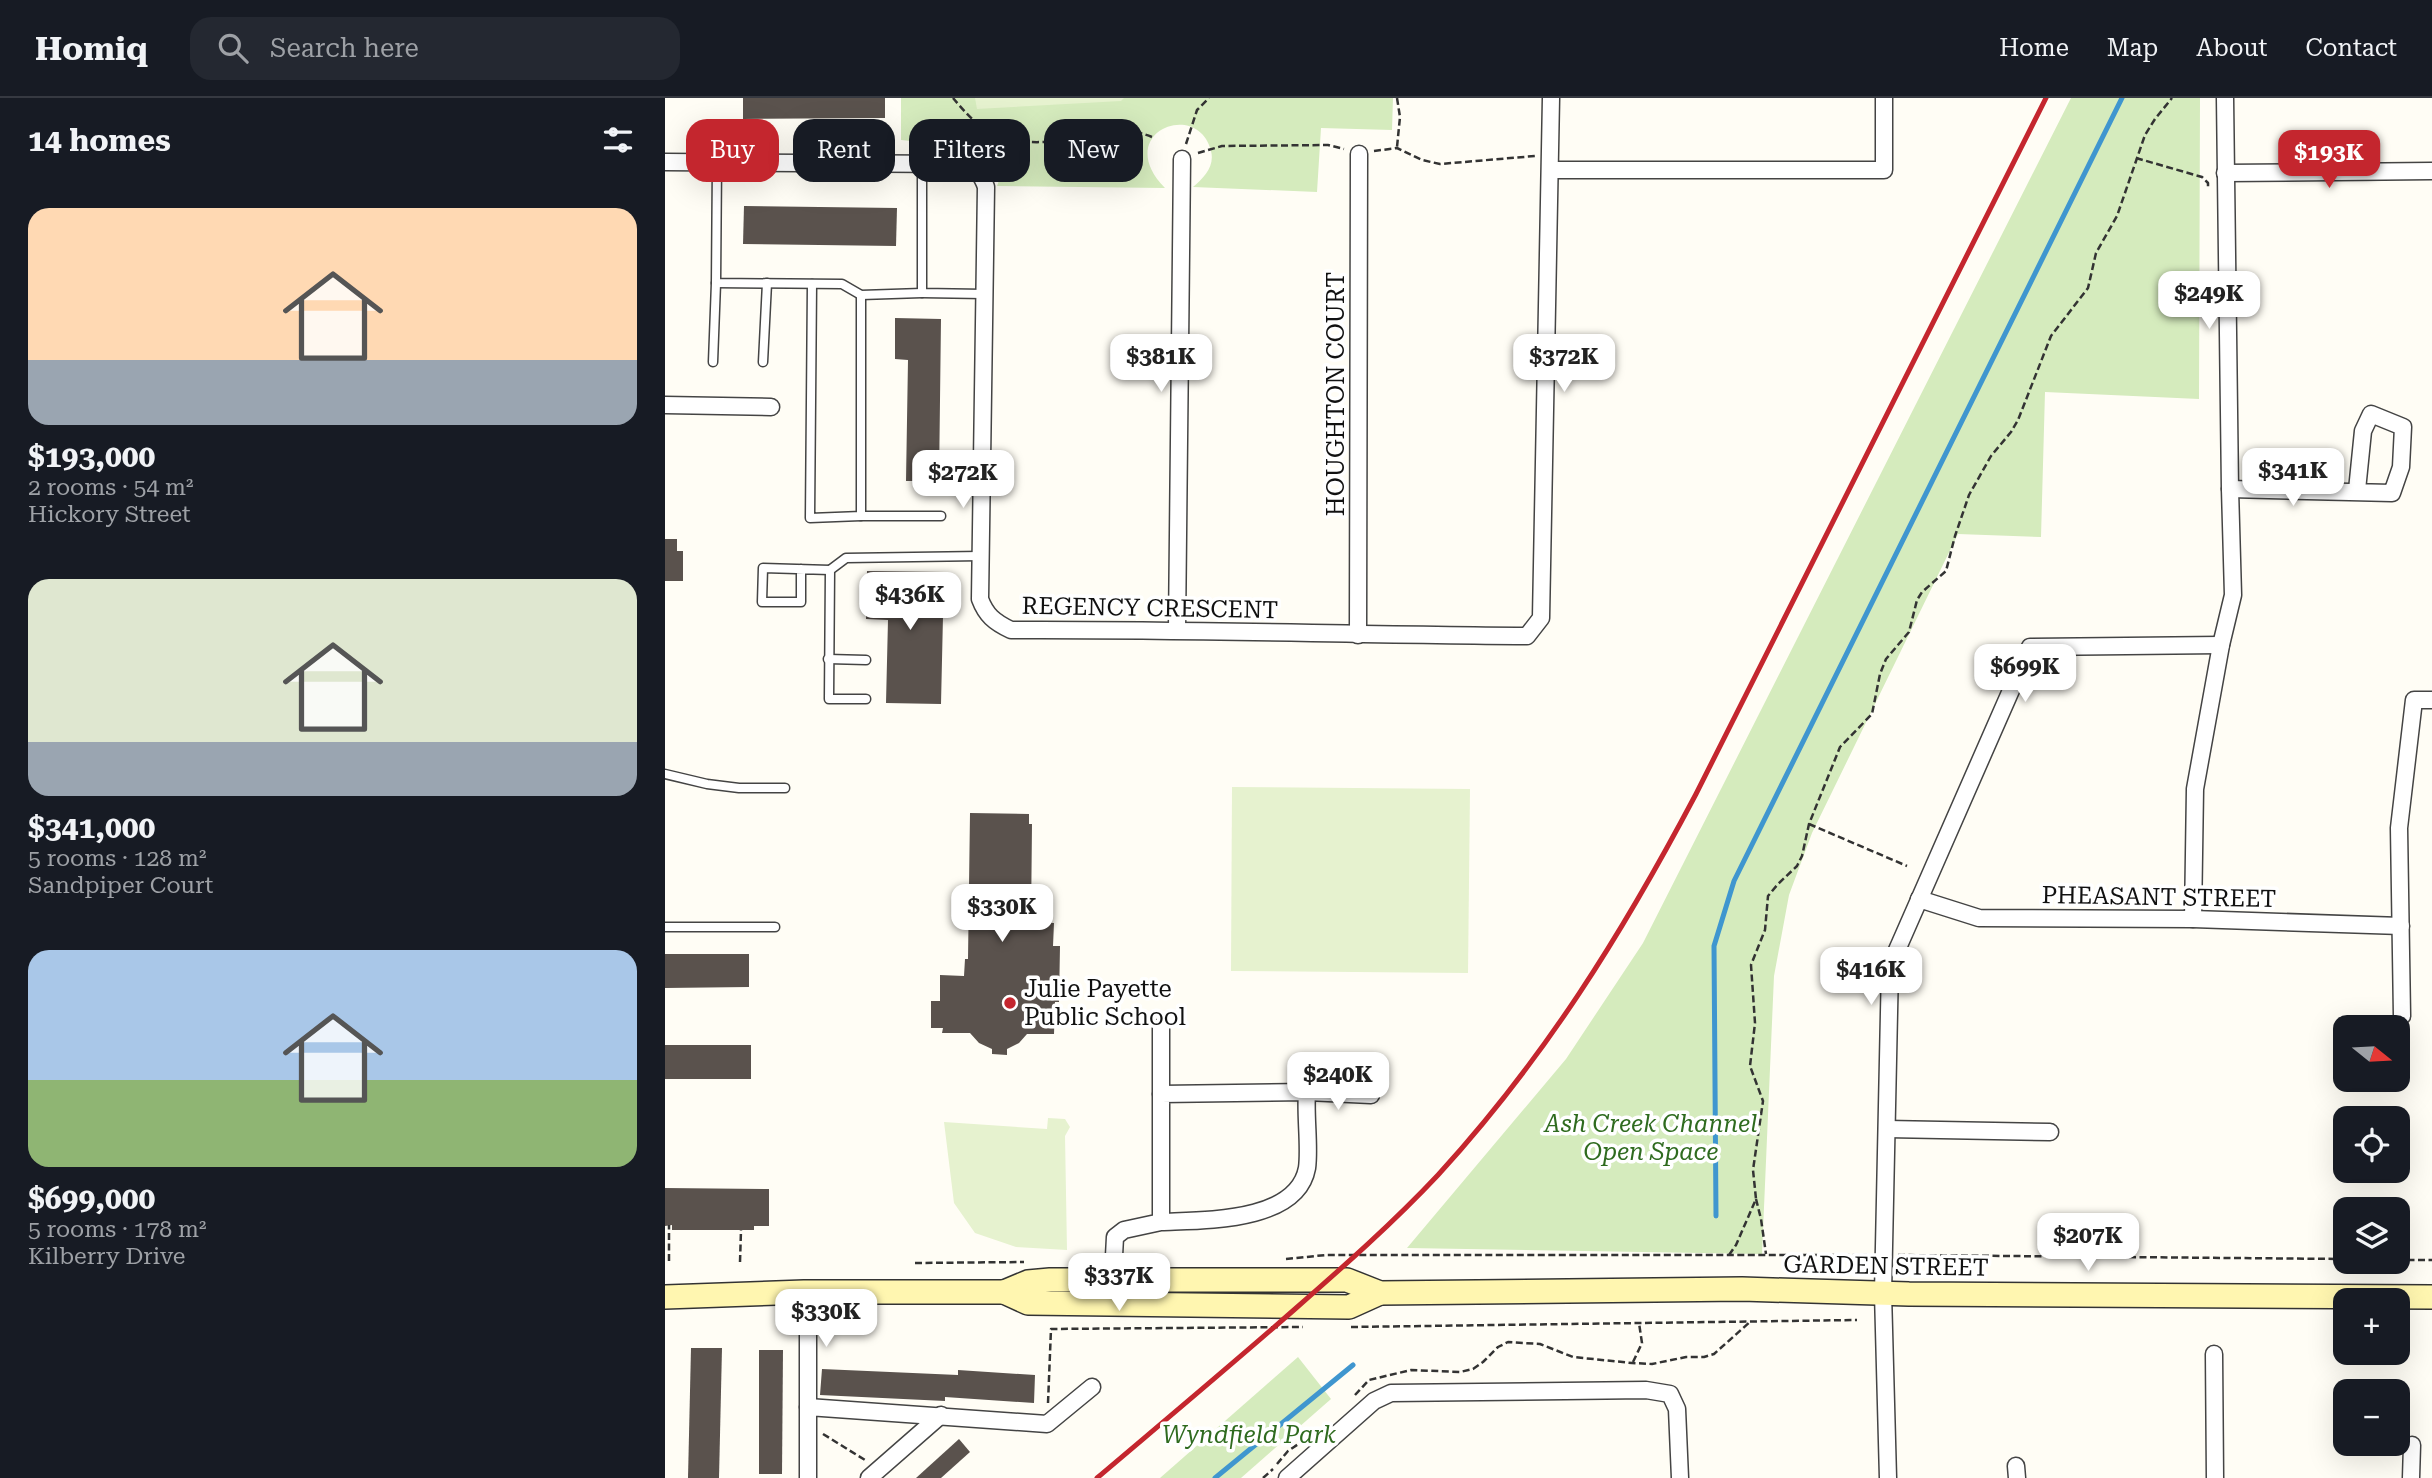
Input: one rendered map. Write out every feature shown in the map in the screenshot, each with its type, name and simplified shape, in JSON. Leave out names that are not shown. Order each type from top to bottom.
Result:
[{"type":"street","points":[[1551,98],[1551,170],[1884,170],[1884,98]]},
{"type":"street","points":[[2193,919],[2195,789],[2221,645],[2233,595],[2229,489],[2225,98]]},
{"type":"street","name":"HOUGHTON COURT","points":[[1358,635],[1359,153]]},
{"type":"street","points":[[1177,629],[1182,159]]},
{"type":"street","points":[[665,162],[686,162]]},
{"type":"street","points":[[779,163],[909,163]]},
{"type":"street","name":"REGENCY CRESCENT","points":[[984,182],[980,599],[985,613],[996,623],[1011,630],[1177,629],[1358,635],[1527,636],[1541,618],[1551,170]]},
{"type":"street","points":[[2225,173],[2432,172]]},
{"type":"street","points":[[665,405],[771,407]]},
{"type":"street","points":[[2229,489],[2392,492],[2401,467],[2403,427],[2371,414],[2363,431],[2357,490]]},
{"type":"street","points":[[1888,1478],[1883,1293],[1890,966],[2031,647],[2221,645]]},
{"type":"street","points":[[2402,1015],[2399,828],[2414,700],[2432,700]]},
{"type":"street","name":"PHEASANT STREET","points":[[1919,899],[1979,918],[2193,919],[2401,926]]},
{"type":"street","points":[[1161,1027],[1161,1222]]},
{"type":"street","points":[[1161,1094],[1307,1092],[1371,1095]]},
{"type":"street","points":[[1085,1304],[1110,1293],[1118,1280],[1114,1256],[1115,1237],[1123,1230],[1161,1222],[1250,1215],[1284,1199],[1298,1187],[1307,1168],[1307,1092]]},
{"type":"street","points":[[1887,1129],[2050,1132]]},
{"type":"street","name":"GARDEN STREET","points":[[665,1297],[808,1292],[1005,1292],[1028,1282],[1347,1280],[1380,1293],[1742,1289],[1883,1293],[2432,1297]]},
{"type":"street","points":[[808,1292],[808,1478]]},
{"type":"street","name":"GARDEN STREET","points":[[1005,1292],[1028,1303],[1349,1307],[1380,1293]]},
{"type":"street","points":[[2214,1354],[2215,1478]]},
{"type":"street","points":[[808,1407],[1047,1424],[1092,1387]]},
{"type":"street","points":[[1287,1478],[1374,1401],[1391,1393],[1646,1390],[1670,1394],[1677,1409],[1680,1478]]},
{"type":"street","points":[[874,1474],[940,1415]]},
{"type":"street","points":[[2411,1478],[2412,1445]]},
{"type":"lane","points":[[713,362],[717,182]]},
{"type":"lane","points":[[922,182],[922,293]]},
{"type":"lane","points":[[716,283],[842,284],[861,295],[985,294]]},
{"type":"lane","points":[[763,362],[767,283]]},
{"type":"lane","points":[[812,284],[810,518],[941,516]]},
{"type":"lane","points":[[861,295],[861,516]]},
{"type":"lane","points":[[801,569],[800,602],[762,602],[763,568],[801,569],[830,570],[846,558],[981,556]]},
{"type":"lane","points":[[830,570],[829,699],[866,699]]},
{"type":"lane","points":[[828,659],[866,660]]},
{"type":"lane","points":[[665,774],[739,788],[785,788]]},
{"type":"lane","points":[[665,926],[775,928]]},
{"type":"path","points":[[953,98],[974,119]]},
{"type":"path","points":[[1182,159],[1197,110],[1209,98]]},
{"type":"path","points":[[1397,98],[1400,117],[1397,148]]},
{"type":"path","points":[[1766,1255],[1753,1170],[1763,1101],[1750,1066],[1755,1024],[1751,965],[1765,930],[1768,896],[1797,866],[1809,824],[1840,747],[1872,714],[1882,666],[1909,632],[1917,600],[1922,592],[1947,571],[1969,495],[1991,456],[2018,420],[2051,336],[2088,288],[2096,253],[2117,216],[2150,125],[2172,98]]},
{"type":"path","points":[[1030,142],[1067,140],[1102,130],[1133,130],[1152,137]]},
{"type":"path","points":[[2136,159],[2202,177],[2208,183],[2208,189]]},
{"type":"path","points":[[1809,824],[1907,866]]},
{"type":"path","points":[[1729,1255],[1756,1199]]},
{"type":"path","points":[[669,1226],[669,1261]]},
{"type":"path","points":[[740,1262],[741,1230]]},
{"type":"path","points":[[1277,1260],[1326,1255],[1884,1255],[2333,1259]]},
{"type":"path","points":[[2410,1260],[2432,1260]]},
{"type":"path","points":[[915,1263],[1035,1262]]},
{"type":"path","points":[[1352,1327],[1857,1320]]},
{"type":"path","points":[[1632,1363],[1642,1343],[1639,1323]]},
{"type":"path","points":[[1047,1424],[1051,1329],[1311,1327]]},
{"type":"path","points":[[807,1424],[874,1474]]},
{"type":"green space","points":[[901,98],[1393,98],[1392,130],[1321,128],[1317,192],[1193,187],[1210,167],[1211,151],[1203,135],[1191,127],[1176,125],[1163,129],[1152,138],[1148,152],[1151,168],[1165,188],[997,186],[998,182],[1030,182],[1030,119],[909,119],[909,141],[901,140]]},
{"type":"green space","points":[[975,98],[1124,98],[1121,101],[977,109]]},
{"type":"green space","name":"Ash Creek Channel Open Space","points":[[2071,98],[2200,98],[2199,399],[2045,392],[2041,537],[1958,534],[1812,833],[1789,895],[1774,976],[1762,1254],[1407,1248],[1566,1059],[1643,943]]},
{"type":"green space","points":[[1232,787],[1470,789],[1468,973],[1231,971]]},
{"type":"green space","points":[[1048,1118],[1065,1119],[1070,1127],[1065,1136],[1067,1250],[1016,1247],[975,1233],[954,1203],[944,1122],[1047,1129]]},
{"type":"green space","name":"Wyndfield Park","points":[[1298,1357],[1331,1399],[1241,1478],[1160,1478]]},
{"type":"building","points":[[743,98],[885,98],[885,118],[743,119]]},
{"type":"building","points":[[744,206],[897,208],[896,246],[743,244]]},
{"type":"building","points":[[895,318],[941,319],[939,481],[906,481],[908,360],[895,359]]},
{"type":"building","points":[[665,539],[677,539],[677,551],[683,551],[683,581],[665,581]]},
{"type":"building","points":[[867,571],[944,572],[941,704],[886,703],[888,620],[866,619]]},
{"type":"building","points":[[970,813],[1029,814],[1029,824],[1032,824],[1031,922],[1054,923],[1053,946],[1060,946],[1059,1002],[1055,1002],[1054,1034],[1027,1034],[1019,1043],[1007,1049],[1007,1055],[992,1054],[992,1049],[979,1043],[970,1033],[942,1033],[943,1028],[931,1028],[931,1001],[940,1001],[940,975],[964,976],[965,959],[968,959]]},
{"type":"building","points":[[665,954],[749,954],[749,987],[665,988]]},
{"type":"building","points":[[665,1045],[751,1045],[751,1079],[665,1079]]},
{"type":"building","points":[[665,1188],[769,1189],[769,1226],[754,1226],[754,1230],[672,1230],[672,1225],[665,1226]]},
{"type":"building","points":[[691,1348],[722,1348],[719,1478],[688,1478]]},
{"type":"building","points":[[759,1350],[783,1350],[782,1474],[759,1474]]},
{"type":"building","points":[[822,1369],[958,1375],[958,1370],[1035,1375],[1034,1403],[945,1397],[945,1401],[820,1395]]},
{"type":"building","points":[[959,1439],[970,1452],[941,1478],[916,1478]]},
{"type":"waterway","points":[[1716,1216],[1714,946],[1734,881],[2122,98]]},
{"type":"waterway","points":[[1215,1478],[1353,1365]]},
{"type":"railway","points":[[1097,1478],[1313,1293],[1421,1193],[1477,1131],[1547,1040],[1640,896],[1696,794],[2046,98]]},
{"type":"place","name":"Julie Payette Public School","points":[[1010,1003]]}]
